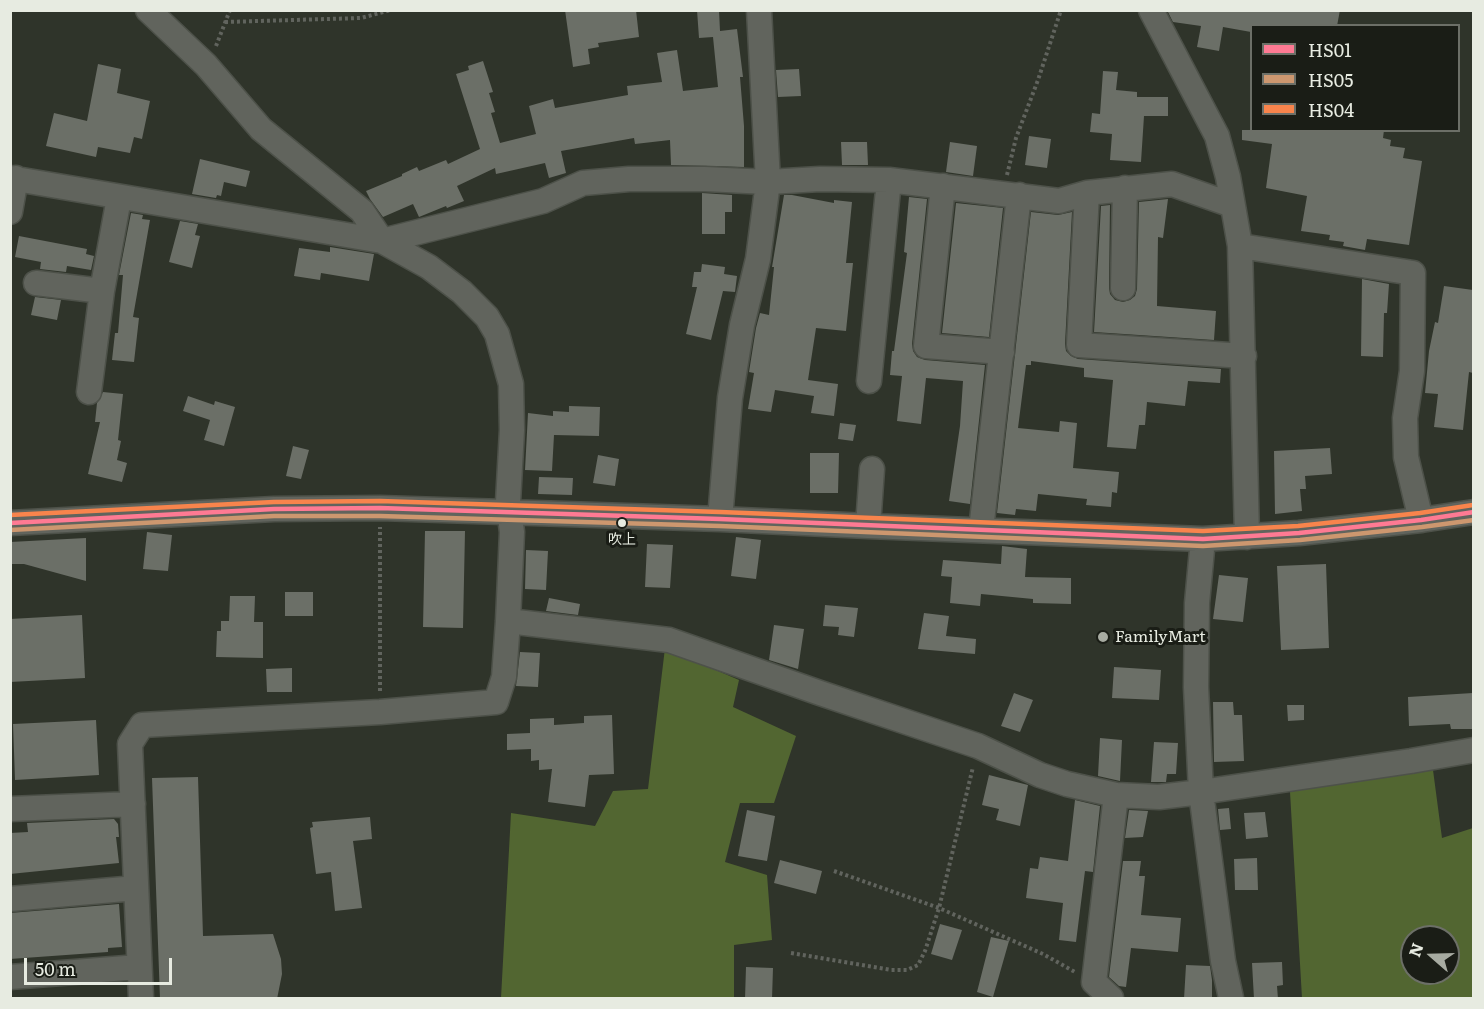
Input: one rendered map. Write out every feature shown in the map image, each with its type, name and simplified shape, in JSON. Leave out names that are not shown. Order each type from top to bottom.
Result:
[{"type":"street","points":[[148,10],[206,65],[261,129],[362,212],[382,241]]},
{"type":"street","points":[[720,519],[729,398],[742,325],[758,259],[768,182],[759,10]]},
{"type":"street","points":[[1151,10],[1217,135],[1228,177],[1240,246],[1246,537]]},
{"type":"street","points":[[10,212],[13,178],[119,198],[382,241],[429,267],[462,292],[487,317],[497,334],[511,384],[512,430],[508,502],[512,532],[508,621],[504,677],[496,702],[380,712],[142,724],[130,744],[141,999]]},
{"type":"street","points":[[382,241],[543,201],[583,183],[629,179],[768,182],[820,179],[889,180],[1059,201],[1087,193],[1172,184],[1232,205]]},
{"type":"street","points":[[869,381],[889,180]]},
{"type":"street","points":[[943,186],[926,346],[1002,352]]},
{"type":"street","points":[[1123,288],[1125,188]]},
{"type":"street","points":[[1087,193],[1079,345],[1244,356]]},
{"type":"street","points":[[981,530],[1002,352],[1011,194]]},
{"type":"street","points":[[88,392],[102,291],[119,198]]},
{"type":"street","points":[[1240,246],[1413,273],[1412,370],[1405,418],[1407,457],[1421,520]]},
{"type":"street","points":[[36,283],[102,291]]},
{"type":"street","points":[[868,526],[872,469]]},
{"type":"street","points":[[10,523],[274,510],[380,508],[720,519],[1203,539],[1421,520],[1473,512]]},
{"type":"street","points":[[1203,539],[1197,603],[1196,687],[1201,792],[1223,961],[1232,999]]},
{"type":"street","points":[[508,621],[669,640],[978,746],[1040,775],[1067,784],[1116,795],[1160,798],[1473,750]]},
{"type":"street","points":[[1102,991],[1116,795]]},
{"type":"street","points":[[10,809],[133,804]]},
{"type":"street","points":[[10,899],[136,888]]},
{"type":"street","points":[[10,976],[139,967]]},
{"type":"path","points":[[206,65],[230,10]]},
{"type":"path","points":[[225,22],[361,18],[391,10]]},
{"type":"path","points":[[1011,194],[1016,138],[1061,10]]},
{"type":"path","points":[[380,508],[380,712]]},
{"type":"path","points":[[791,953],[891,970],[906,970],[918,964],[925,951],[939,908],[978,746]]},
{"type":"path","points":[[834,871],[939,908],[1043,954],[1102,991]]},
{"type":"green space","points":[[665,648],[739,680],[733,707],[796,736],[774,803],[740,803],[725,862],[767,875],[772,940],[734,945],[734,998],[501,998],[511,813],[595,826],[613,791],[648,789]]},
{"type":"green space","points":[[1433,770],[1442,838],[1473,828],[1473,998],[1302,998],[1290,792],[1358,776]]},
{"type":"building","points":[[565,10],[636,10],[639,37],[598,43],[599,47],[588,49],[590,64],[573,67]]},
{"type":"building","points":[[697,10],[719,10],[720,31],[737,29],[743,77],[740,77],[744,126],[744,167],[671,165],[670,140],[635,144],[634,138],[561,151],[566,173],[549,178],[545,163],[496,174],[495,168],[457,186],[464,201],[419,217],[413,204],[383,217],[370,199],[366,191],[417,167],[419,171],[446,160],[448,164],[480,149],[456,74],[469,70],[468,66],[483,61],[493,92],[489,93],[495,112],[491,113],[500,143],[536,134],[529,106],[553,99],[555,108],[628,95],[627,86],[662,82],[657,53],[677,50],[683,91],[718,87],[713,37],[699,38]]},
{"type":"building","points":[[1167,10],[1340,10],[1337,24],[1250,24],[1250,32],[1223,27],[1219,51],[1197,47],[1201,26],[1173,22]]},
{"type":"building","points":[[98,64],[121,69],[117,93],[150,101],[142,139],[134,137],[130,153],[98,147],[96,157],[46,146],[54,113],[87,121]]},
{"type":"building","points":[[799,69],[801,96],[778,97],[776,70]]},
{"type":"building","points":[[1103,71],[1118,72],[1116,90],[1137,92],[1137,97],[1168,97],[1168,116],[1144,116],[1141,162],[1110,160],[1112,134],[1090,132],[1092,113],[1100,114]]},
{"type":"building","points":[[1242,130],[1250,130],[1250,132],[1384,132],[1383,138],[1391,140],[1390,146],[1405,148],[1403,158],[1422,161],[1409,245],[1367,239],[1365,250],[1343,246],[1344,242],[1329,240],[1330,235],[1301,231],[1307,196],[1266,188],[1272,144],[1242,140]]},
{"type":"building","points":[[1029,136],[1051,139],[1047,168],[1025,165]]},
{"type":"building","points":[[841,142],[867,142],[868,165],[842,165]]},
{"type":"building","points":[[950,142],[977,146],[973,176],[946,172]]},
{"type":"building","points":[[200,159],[250,171],[246,187],[224,182],[221,196],[217,195],[216,198],[192,194]]},
{"type":"building","points":[[702,193],[732,195],[732,212],[725,212],[725,234],[702,234]]},
{"type":"building","points":[[784,195],[834,203],[834,200],[852,202],[846,263],[853,263],[846,331],[816,328],[808,380],[838,384],[834,416],[811,413],[814,396],[775,390],[771,412],[748,409],[754,373],[749,372],[756,328],[760,313],[769,315],[774,267],[772,267]]},
{"type":"building","points":[[909,197],[927,199],[913,351],[917,357],[925,360],[985,365],[970,504],[949,501],[960,426],[963,381],[926,378],[921,424],[897,421],[902,376],[890,375],[907,253],[904,252]]},
{"type":"building","points":[[1168,199],[1163,238],[1158,237],[1157,306],[1216,311],[1214,340],[1094,332],[1101,206],[1110,205],[1110,294],[1115,300],[1123,302],[1135,296],[1137,289],[1139,202]]},
{"type":"building","points":[[956,203],[1003,208],[989,337],[942,333]]},
{"type":"building","points":[[1031,212],[1058,215],[1072,212],[1065,344],[1066,351],[1071,356],[1078,359],[1221,369],[1220,383],[1188,381],[1185,406],[1147,402],[1145,425],[1139,425],[1136,449],[1107,447],[1113,380],[1084,377],[1084,368],[1031,361],[1031,365],[1026,365],[1018,428],[1059,432],[1060,421],[1077,423],[1073,468],[1119,472],[1117,493],[1112,492],[1111,507],[1086,505],[1087,499],[1038,494],[1036,511],[1016,509],[1015,515],[997,513]]},
{"type":"building","points":[[131,213],[143,215],[142,219],[150,220],[133,317],[139,318],[134,362],[112,360],[115,333],[118,333],[123,275],[119,275]]},
{"type":"building","points":[[180,221],[198,224],[195,235],[200,236],[192,268],[169,262]]},
{"type":"building","points":[[19,236],[87,249],[86,254],[94,256],[91,270],[67,266],[66,272],[40,269],[41,262],[15,257]]},
{"type":"building","points":[[330,247],[374,254],[369,281],[321,273],[320,280],[294,276],[299,248],[330,252]]},
{"type":"building","points":[[702,264],[725,267],[724,274],[737,276],[735,292],[723,291],[711,340],[686,334],[697,287],[692,287],[694,272],[701,272]]},
{"type":"building","points":[[1362,279],[1389,284],[1387,313],[1384,313],[1383,357],[1361,356]]},
{"type":"building","points":[[1444,286],[1473,290],[1473,373],[1469,372],[1463,430],[1434,427],[1438,394],[1425,393],[1429,351],[1435,322],[1438,323]]},
{"type":"building","points":[[35,297],[61,300],[57,320],[31,315]]},
{"type":"building","points":[[103,392],[123,394],[118,440],[121,441],[117,460],[127,463],[122,482],[88,474],[100,422],[95,422],[97,403]]},
{"type":"building","points":[[188,396],[214,405],[215,401],[235,407],[224,446],[204,440],[210,420],[183,411]]},
{"type":"building","points":[[569,406],[600,407],[599,436],[554,435],[552,471],[525,470],[528,413],[553,416],[553,411],[569,412]]},
{"type":"building","points":[[840,423],[856,425],[853,441],[838,439]]},
{"type":"building","points":[[293,446],[309,450],[301,479],[286,476]]},
{"type":"building","points":[[1330,448],[1332,474],[1305,476],[1306,489],[1300,489],[1302,511],[1275,514],[1274,451]]},
{"type":"building","points":[[810,453],[839,453],[838,493],[810,493]]},
{"type":"building","points":[[598,455],[619,459],[615,486],[593,483]]},
{"type":"building","points":[[539,477],[573,478],[572,495],[538,494]]},
{"type":"building","points":[[425,531],[465,531],[463,628],[423,627]]},
{"type":"building","points":[[147,532],[172,535],[168,571],[143,569]]},
{"type":"building","points":[[736,537],[761,540],[756,579],[731,576]]},
{"type":"building","points":[[86,538],[86,581],[24,564],[10,564],[10,542]]},
{"type":"building","points":[[647,544],[673,545],[670,588],[645,587]]},
{"type":"building","points":[[1002,546],[1027,549],[1025,577],[1071,578],[1071,604],[1033,603],[1033,599],[981,594],[980,606],[950,603],[952,577],[941,576],[943,560],[1001,564]]},
{"type":"building","points":[[526,550],[548,551],[546,590],[525,589]]},
{"type":"building","points":[[1326,564],[1329,648],[1281,650],[1277,566]]},
{"type":"building","points":[[1219,575],[1248,578],[1243,622],[1213,619]]},
{"type":"building","points":[[285,592],[313,592],[313,616],[285,616]]},
{"type":"building","points":[[230,596],[255,596],[254,622],[263,622],[263,658],[216,657],[217,631],[221,631],[221,621],[229,621]]},
{"type":"building","points":[[549,598],[580,604],[578,615],[546,611]]},
{"type":"building","points":[[825,605],[858,608],[854,637],[838,635],[839,627],[823,626]]},
{"type":"building","points":[[924,613],[949,616],[946,636],[976,639],[975,654],[918,649]]},
{"type":"building","points":[[82,615],[85,678],[10,682],[10,619]]},
{"type":"building","points":[[774,625],[804,629],[798,669],[769,660]]},
{"type":"building","points":[[520,652],[540,653],[538,687],[516,686]]},
{"type":"building","points":[[1114,667],[1161,670],[1159,700],[1112,698]]},
{"type":"building","points":[[292,668],[292,692],[267,692],[266,669]]},
{"type":"building","points":[[1014,693],[1033,700],[1020,732],[1001,726]]},
{"type":"building","points":[[1473,693],[1473,729],[1451,729],[1450,724],[1409,726],[1408,697]]},
{"type":"building","points":[[1213,702],[1233,702],[1234,715],[1242,715],[1244,761],[1214,762]]},
{"type":"building","points":[[1287,705],[1304,705],[1304,720],[1288,721]]},
{"type":"building","points":[[612,715],[614,774],[589,775],[585,807],[548,802],[552,769],[539,770],[539,760],[531,761],[531,749],[507,750],[507,734],[530,733],[530,719],[554,718],[554,725],[584,723],[584,716]]},
{"type":"building","points":[[96,720],[99,775],[15,780],[13,724]]},
{"type":"building","points":[[1100,738],[1122,740],[1120,781],[1098,776]]},
{"type":"building","points":[[1154,742],[1178,743],[1176,774],[1167,774],[1166,782],[1151,782]]},
{"type":"building","points":[[989,775],[1028,785],[1020,826],[996,820],[999,809],[982,805]]},
{"type":"building","points":[[198,777],[203,936],[273,934],[281,959],[282,974],[277,999],[160,999],[152,778]]},
{"type":"building","points":[[1075,800],[1100,806],[1093,872],[1085,871],[1076,942],[1059,940],[1063,903],[1026,898],[1030,868],[1038,869],[1040,857],[1068,861]]},
{"type":"building","points":[[1229,808],[1231,829],[1220,830],[1218,809]]},
{"type":"building","points":[[747,810],[775,816],[767,861],[738,856]]},
{"type":"building","points":[[1129,810],[1148,811],[1143,837],[1125,838]]},
{"type":"building","points":[[1265,812],[1268,837],[1246,839],[1244,813]]},
{"type":"building","points":[[370,817],[372,839],[353,841],[362,908],[335,911],[331,872],[316,874],[310,828],[313,827],[312,822]]},
{"type":"building","points":[[114,819],[118,824],[119,837],[116,837],[119,863],[10,874],[10,833],[28,832],[27,823]]},
{"type":"building","points":[[1257,858],[1258,890],[1235,890],[1234,859]]},
{"type":"building","points":[[780,860],[822,871],[816,894],[774,883]]},
{"type":"building","points":[[1123,861],[1141,861],[1139,876],[1145,876],[1141,915],[1181,918],[1178,952],[1131,948],[1126,987],[1119,986],[1109,977]]},
{"type":"building","points":[[119,904],[122,947],[108,948],[108,952],[10,959],[10,913]]},
{"type":"building","points":[[940,924],[962,930],[952,960],[931,954]]},
{"type":"building","points":[[991,937],[1009,941],[993,997],[977,992]]},
{"type":"building","points":[[1282,962],[1283,985],[1277,986],[1278,999],[1254,999],[1252,963]]},
{"type":"building","points":[[1186,965],[1210,966],[1212,999],[1184,999]]},
{"type":"building","points":[[746,967],[773,968],[772,999],[745,999]]},
{"type":"transit line","name":"HS04","points":[[10,515],[274,502],[380,501],[1203,531],[1298,526],[1473,505]]},
{"type":"transit line","name":"HS01","points":[[10,523],[274,509],[380,508],[720,519],[1203,539],[1299,533],[1474,512]]},
{"type":"transit line","name":"HS05","points":[[10,530],[274,516],[380,516],[720,526],[1203,546],[1300,540],[1474,520]]},
{"type":"place","name":"吹上","points":[[622,523]]},
{"type":"place","name":"FamilyMart","points":[[1103,637]]}]
